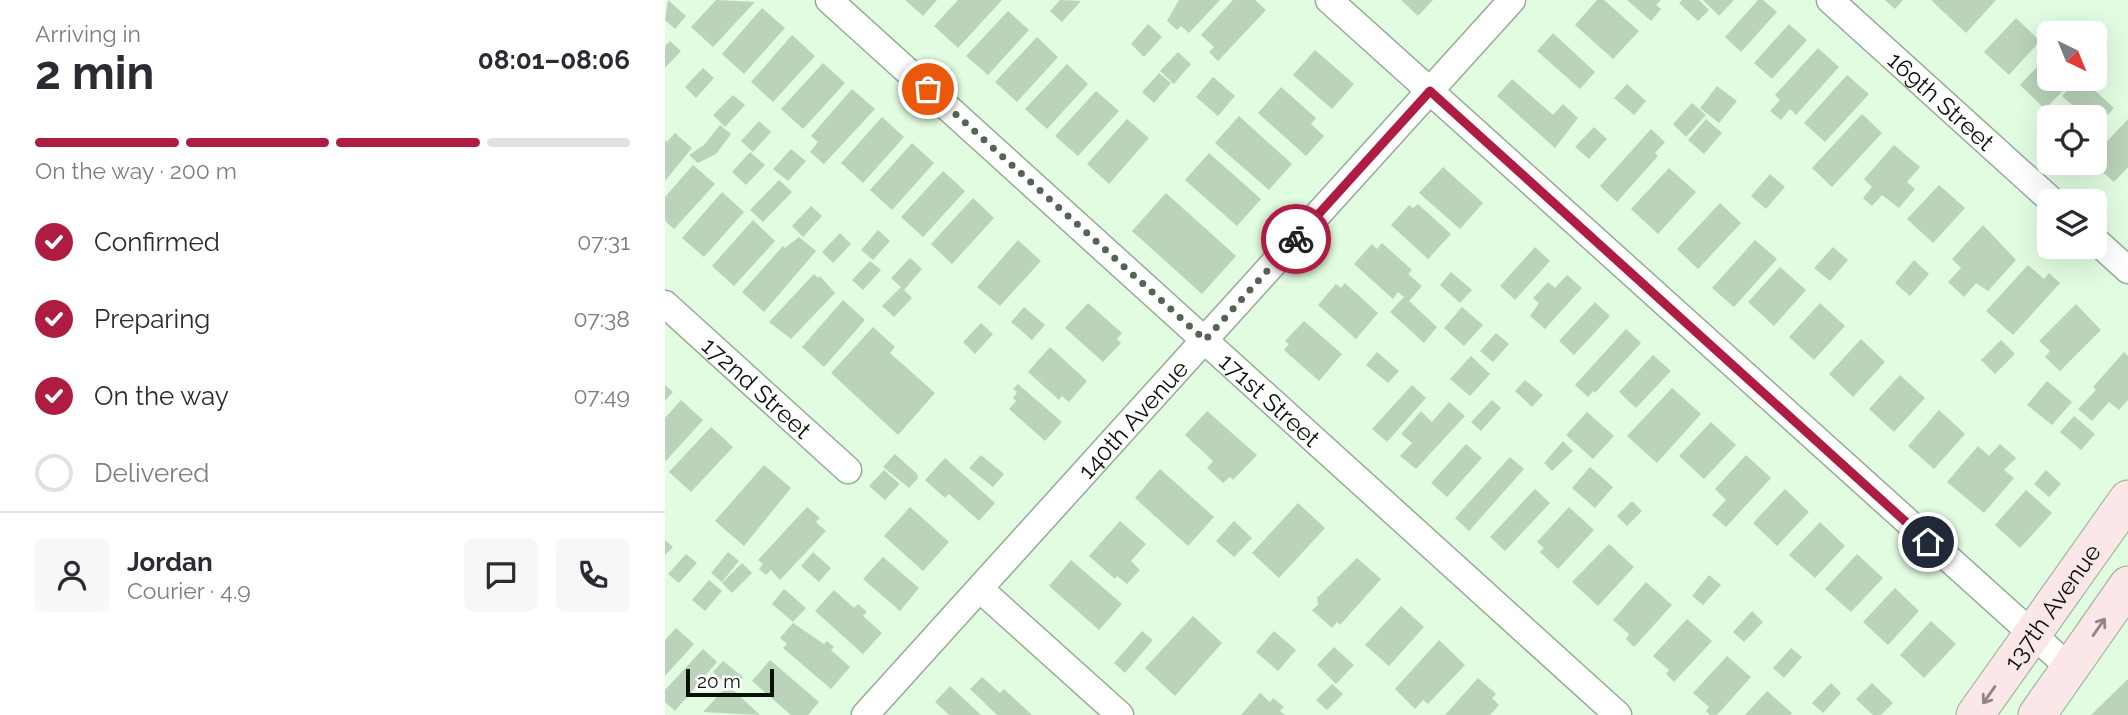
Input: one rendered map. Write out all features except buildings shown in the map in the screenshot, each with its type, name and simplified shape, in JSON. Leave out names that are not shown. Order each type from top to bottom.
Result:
[{"type":"street","name":"171st Street","points":[[829,0],[1618,715]]},
{"type":"street","points":[[1329,0],[2070,668]]},
{"type":"street","name":"140th Avenue","points":[[865,715],[1512,0]]},
{"type":"street","name":"169th Street","points":[[1830,0],[2039,189]]},
{"type":"street","points":[[2107,251],[2128,270]]},
{"type":"street","name":"172nd Street","points":[[665,304],[848,470]]},
{"type":"street","name":"137th Avenue","points":[[1975,715],[2128,499]]},
{"type":"street","name":"137th Avenue","points":[[2037,715],[2128,585]]},
{"type":"street","points":[[980,589],[1120,715]]},
{"type":"way so far","points":[[928,89],[1205,340],[1296,239]]},
{"type":"route","points":[[1296,239],[1430,91],[1928,542]]}]
